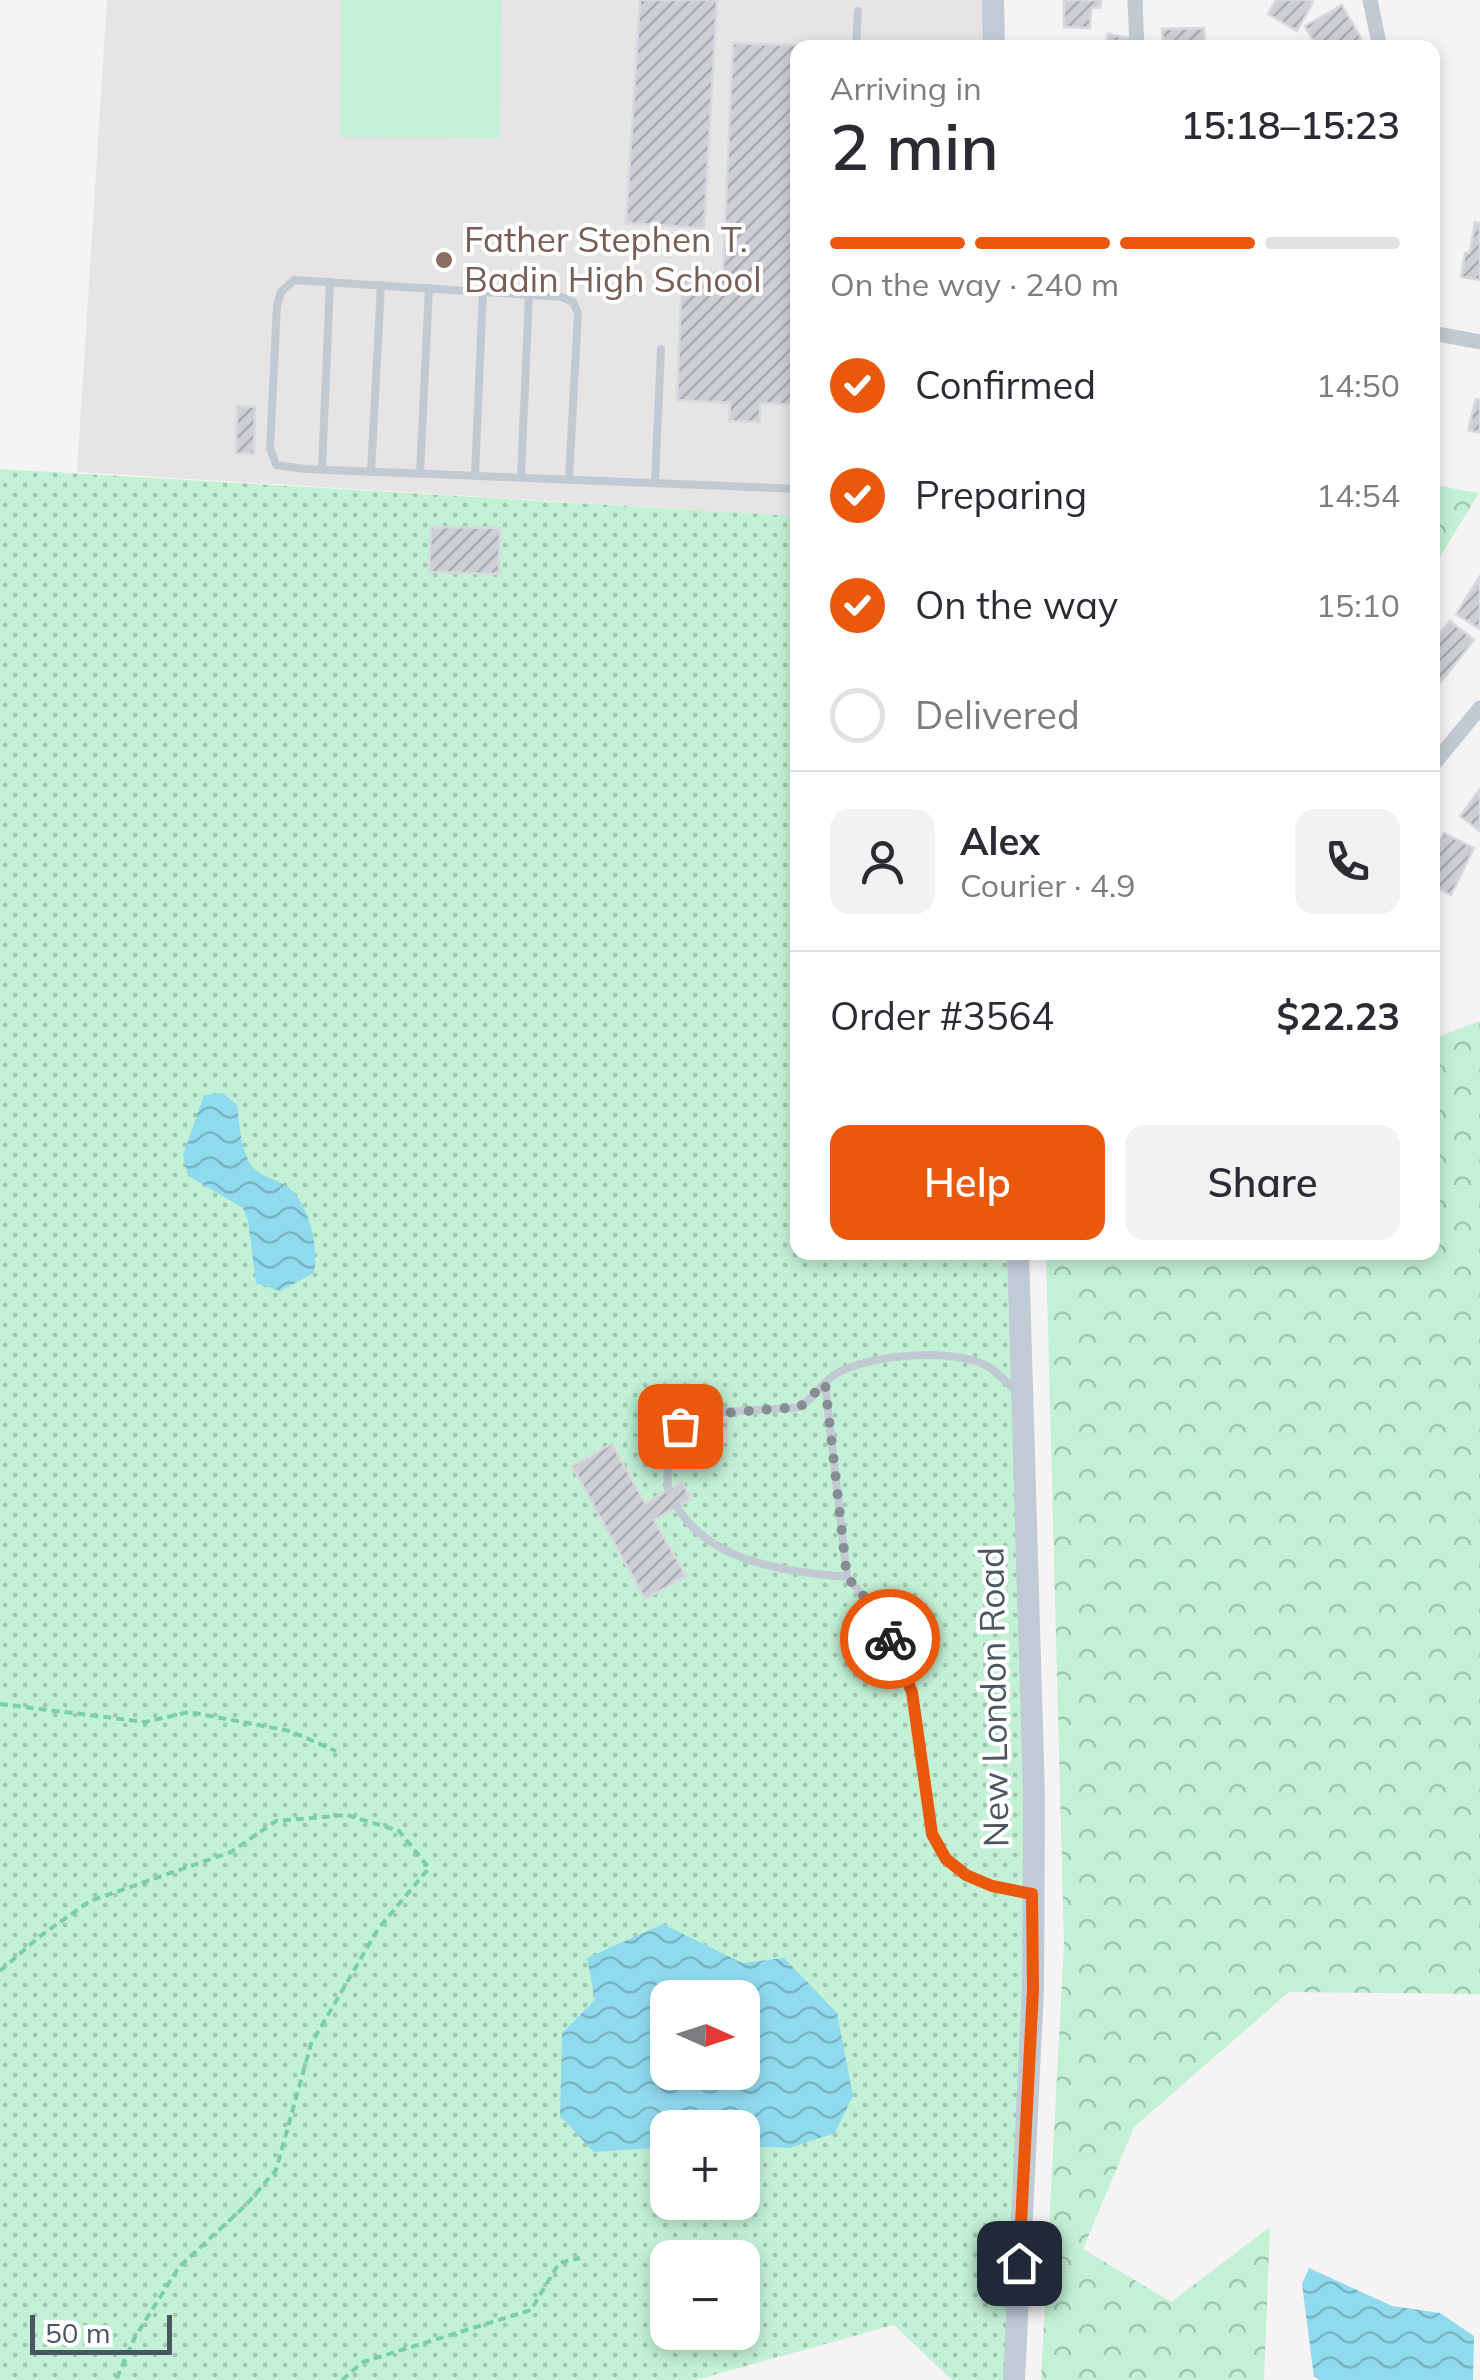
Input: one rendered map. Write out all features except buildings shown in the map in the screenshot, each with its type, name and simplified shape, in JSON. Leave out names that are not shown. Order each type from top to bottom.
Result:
[{"type":"street","points":[[994,0],[994,40]]},
{"type":"street","points":[[1136,0],[1137,40]]},
{"type":"street","points":[[1370,0],[1378,40]]},
{"type":"street","points":[[1440,335],[1480,342]]},
{"type":"street","points":[[1440,756],[1480,708]]},
{"type":"street","name":"New London Road","points":[[1014,2380],[1033,1989],[1032,1730],[1018,1260]]},
{"type":"lane","points":[[856,40],[858,11]]},
{"type":"lane","points":[[569,478],[578,313],[573,302],[562,297],[294,280],[281,292],[276,304],[270,448],[276,465],[790,489]]},
{"type":"lane","points":[[322,470],[330,282]]},
{"type":"lane","points":[[372,472],[381,286]]},
{"type":"lane","points":[[420,473],[429,288]]},
{"type":"lane","points":[[474,475],[483,292]]},
{"type":"lane","points":[[521,476],[529,295]]},
{"type":"lane","points":[[656,482],[661,349]]},
{"type":"lane","points":[[668,1490],[666,1462],[680,1426],[698,1415],[800,1407],[833,1376],[862,1362],[963,1357],[990,1368],[1022,1396]]},
{"type":"lane","points":[[825,1383],[847,1577],[880,1615],[912,1692],[932,1834],[946,1859],[966,1875],[992,1886],[1032,1894]]},
{"type":"lane","points":[[677,1507],[686,1521],[712,1542],[738,1554],[784,1572],[847,1577]]},
{"type":"path","points":[[0,1704],[145,1722],[190,1712],[290,1731],[336,1751]]},
{"type":"path","points":[[0,1971],[90,1901],[231,1852],[276,1822],[347,1815],[364,1820],[399,1831],[429,1868],[378,1929],[311,2044],[276,2170],[246,2206],[178,2266],[135,2336],[116,2380]]},
{"type":"path","points":[[342,2380],[363,2362],[531,2310],[559,2263],[580,2258]]},
{"type":"shaded area","name":"Father Stephen T. Badin High School","points":[[107,0],[993,0],[994,40],[790,40],[790,516],[77,472]]},
{"type":"green space","points":[[341,0],[501,0],[500,138],[340,137]]},
{"type":"green space","points":[[0,469],[790,516],[790,1260],[1018,1260],[1034,1797],[1014,2380],[952,2380],[894,2325],[695,2380],[0,2380]]},
{"type":"green space","points":[[1440,486],[1479,493],[1440,557]]},
{"type":"green space","points":[[1480,1021],[1480,1994],[1289,1992],[1134,2127],[1083,2249],[1171,2302],[1270,2227],[1264,2380],[1041,2380],[1064,1943],[1046,1260],[1440,1260],[1440,1036]]},
{"type":"water","points":[[223,1093],[237,1105],[243,1145],[252,1166],[294,1193],[310,1225],[314,1273],[280,1291],[256,1283],[243,1208],[188,1176],[183,1155],[204,1095]]},
{"type":"water","points":[[663,1924],[742,1963],[784,1958],[837,2013],[853,2096],[835,2133],[789,2148],[760,2147],[760,2110],[650,2110],[650,2148],[594,2152],[560,2116],[562,2033],[595,2000],[587,1958]]},
{"type":"water","points":[[1309,2268],[1392,2306],[1440,2313],[1474,2336],[1473,2380],[1314,2377],[1302,2284]]},
{"type":"way so far","points":[[680,1426],[698,1415],[800,1407],[825,1383],[847,1577],[880,1615],[890,1639]]},
{"type":"place","name":"Father Stephen T. Badin High School","points":[[444,260]]},
{"type":"route","points":[[890,1639],[912,1692],[932,1834],[946,1859],[966,1875],[992,1886],[1032,1894],[1033,1989],[1019,2263]]}]
